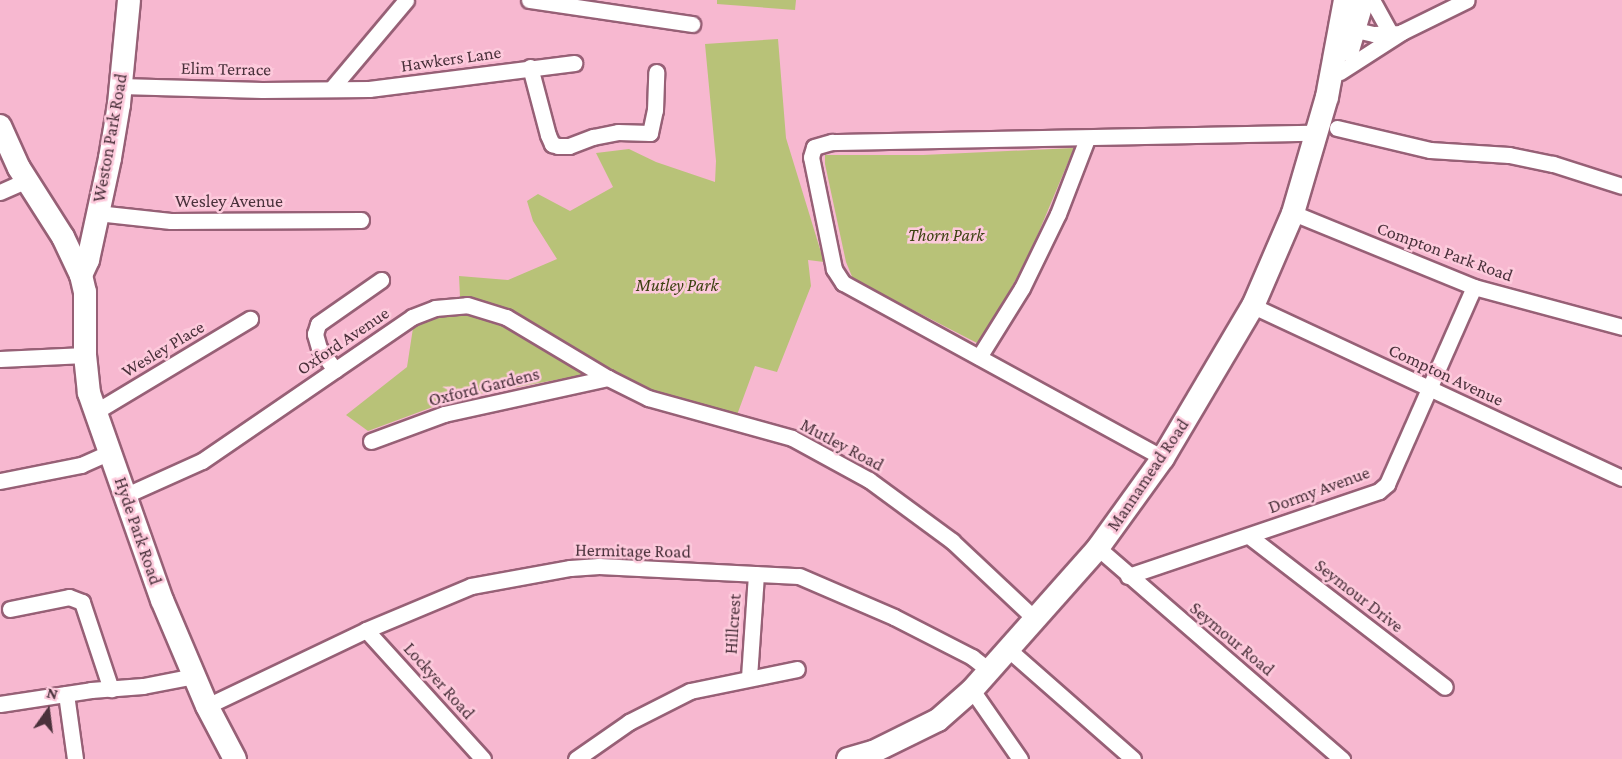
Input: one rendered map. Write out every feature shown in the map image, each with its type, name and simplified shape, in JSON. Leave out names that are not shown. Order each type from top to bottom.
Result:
[{"type":"main road","name":"Weston Park Road","points":[[83,283],[110,158],[129,0]]},
{"type":"main road","name":"Mannamead Road","points":[[1327,97],[1340,72],[1348,28],[1345,0]]},
{"type":"main road","name":"Mannamead Road","points":[[848,759],[873,752],[938,720],[972,690],[1010,650],[1098,548],[1163,458],[1253,306],[1327,130],[1327,97],[1348,28],[1363,0]]},
{"type":"main road","points":[[0,126],[27,180],[68,245],[83,283]]},
{"type":"main road","name":"Hyde Park Road","points":[[83,283],[85,355],[89,393],[95,412],[162,600],[207,706],[235,759]]},
{"type":"street","points":[[332,88],[406,0]]},
{"type":"street","points":[[529,0],[692,24]]},
{"type":"street","points":[[1372,0],[1396,33]]},
{"type":"street","points":[[1340,72],[1396,33],[1467,0]]},
{"type":"street","points":[[1348,28],[1396,33]]},
{"type":"street","name":"Hawkers Lane","points":[[332,88],[404,85],[574,63]]},
{"type":"street","points":[[530,67],[548,135],[552,144],[558,146],[570,146],[593,137],[618,132],[650,133],[655,110],[656,72]]},
{"type":"street","name":"Elim Terrace","points":[[120,86],[262,90],[332,88]]},
{"type":"street","points":[[1163,458],[843,283],[836,275],[811,157],[814,147],[832,142],[1087,139],[1327,130],[1430,150],[1509,155],[1553,164],[1622,186]]},
{"type":"street","points":[[979,357],[1022,288],[1058,214],[1087,139]]},
{"type":"street","points":[[0,192],[27,180]]},
{"type":"street","name":"Wesley Avenue","points":[[97,213],[171,221],[361,220]]},
{"type":"street","name":"Compton Park Road","points":[[1293,213],[1474,287],[1622,327]]},
{"type":"street","points":[[335,370],[319,348],[315,334],[318,324],[381,280]]},
{"type":"street","name":"Dormy Avenue","points":[[1128,576],[1380,491],[1387,484],[1474,287]]},
{"type":"street","name":"Oxford Avenue","points":[[124,496],[202,461],[412,317],[435,308],[467,305],[506,317],[593,369]]},
{"type":"street","name":"Compton Avenue","points":[[1253,306],[1622,478]]},
{"type":"street","name":"Wesley Place","points":[[95,412],[250,319]]},
{"type":"street","points":[[0,358],[85,355]]},
{"type":"street","name":"Mutley Road","points":[[593,369],[648,398],[792,438],[869,480],[952,541],[1036,620]]},
{"type":"street","name":"Oxford Gardens","points":[[370,441],[444,414],[608,378]]},
{"type":"street","points":[[0,481],[81,465],[110,453]]},
{"type":"street","name":"Seymour Drive","points":[[1249,536],[1445,687]]},
{"type":"street","name":"Seymour Road","points":[[1098,548],[1342,759]]},
{"type":"street","name":"Hermitage Road","points":[[207,706],[339,642],[471,586],[570,568],[599,566],[799,576],[894,617],[925,635],[972,657],[990,671]]},
{"type":"street","name":"Hillcrest","points":[[749,677],[756,574]]},
{"type":"street","points":[[10,609],[69,597],[82,602],[111,689]]},
{"type":"street","name":"Lockyer Road","points":[[366,630],[483,759]]},
{"type":"street","points":[[1010,650],[1133,759]]},
{"type":"street","points":[[576,759],[629,722],[690,692],[749,677],[797,669]]},
{"type":"street","points":[[0,704],[195,676]]},
{"type":"street","points":[[972,690],[1020,759]]},
{"type":"street","points":[[66,694],[75,759]]},
{"type":"green space","points":[[717,0],[796,0],[795,10],[717,4]]},
{"type":"green space","name":"Mutley Park","points":[[778,39],[786,138],[824,262],[808,260],[811,286],[777,372],[755,366],[737,415],[649,395],[604,371],[457,398],[368,431],[346,415],[407,367],[413,328],[460,297],[459,276],[508,280],[557,259],[533,221],[527,201],[538,194],[570,211],[613,187],[596,153],[629,149],[656,162],[715,182],[716,161],[705,44]]},
{"type":"green space","name":"Thorn Park","points":[[1074,148],[1030,253],[1001,307],[977,343],[853,279],[846,262],[825,155],[923,155]]}]
